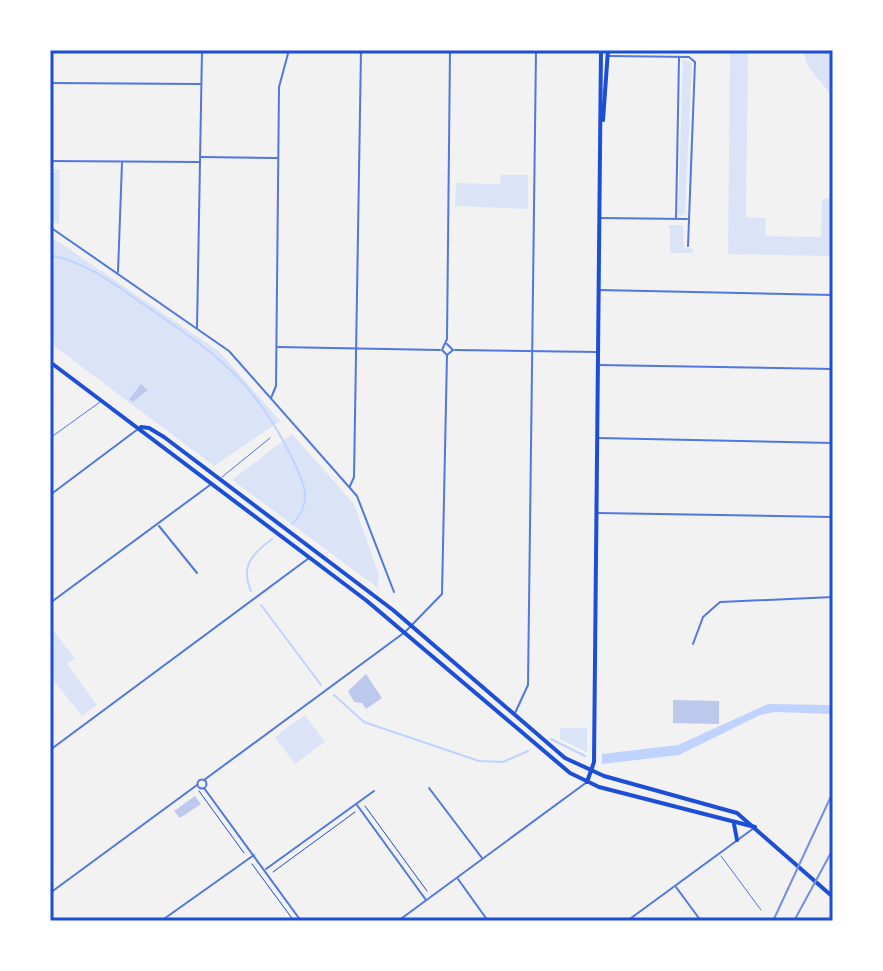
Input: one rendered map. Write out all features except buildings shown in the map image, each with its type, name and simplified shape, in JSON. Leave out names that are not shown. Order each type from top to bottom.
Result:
[{"type":"main road","points":[[587,782],[592,772],[601,50]]},
{"type":"main road","points":[[601,130],[608,53]]},
{"type":"main road","points":[[51,366],[139,427],[310,557],[405,632],[565,769],[587,782],[755,827]]},
{"type":"main road","points":[[139,427],[149,428],[220,479],[412,627],[556,752],[592,772],[720,806],[744,817],[833,897]]},
{"type":"main road","points":[[731,821],[738,831],[737,840]]},
{"type":"street","points":[[197,328],[202,50]]},
{"type":"street","points":[[271,398],[276,386],[280,84],[289,50]]},
{"type":"street","points":[[349,486],[354,477],[361,50]]},
{"type":"street","points":[[442,350],[447,344],[450,50]]},
{"type":"street","points":[[515,718],[528,685],[536,50]]},
{"type":"street","points":[[608,53],[691,57],[696,63],[688,246]]},
{"type":"street","points":[[676,219],[679,57]]},
{"type":"street","points":[[50,83],[201,84]]},
{"type":"street","points":[[201,157],[279,158]]},
{"type":"street","points":[[50,161],[201,162]]},
{"type":"street","points":[[118,273],[121,264],[122,161]]},
{"type":"street","points":[[600,218],[688,219]]},
{"type":"street","points":[[50,227],[229,351],[349,486],[365,512],[394,592]]},
{"type":"street","points":[[599,290],[833,295]]},
{"type":"street","points":[[447,344],[453,350]]},
{"type":"street","points":[[50,893],[197,785],[199,780],[204,780],[412,627],[439,598],[444,586],[447,355],[442,350],[277,347]]},
{"type":"street","points":[[447,355],[453,350],[598,352]]},
{"type":"street","points":[[598,365],[833,369]]},
{"type":"street","points":[[50,495],[139,427]]},
{"type":"street","points":[[597,438],[833,443]]},
{"type":"street","points":[[50,603],[212,484]]},
{"type":"street","points":[[596,513],[833,517]]},
{"type":"street","points":[[158,525],[197,573]]},
{"type":"street","points":[[50,750],[310,557]]},
{"type":"street","points":[[693,644],[703,617],[720,602],[833,597]]},
{"type":"street","points":[[204,780],[204,788]]},
{"type":"street","points":[[398,921],[587,782]]},
{"type":"street","points":[[197,785],[204,788],[301,921]]},
{"type":"street","points":[[429,788],[483,859]]},
{"type":"street","points":[[265,870],[374,791]]},
{"type":"street","points":[[356,804],[426,900]]},
{"type":"street","points":[[627,921],[755,827]]},
{"type":"street","points":[[161,921],[254,855]]},
{"type":"street","points":[[457,878],[488,921]]},
{"type":"street","points":[[675,886],[701,921]]},
{"type":"lane","points":[[50,438],[101,401]]},
{"type":"lane","points":[[220,479],[270,438]]},
{"type":"lane","points":[[719,854],[761,910]]},
{"type":"path","points":[[199,791],[244,853]]},
{"type":"path","points":[[273,872],[364,805],[427,891]]},
{"type":"path","points":[[252,864],[294,921]]},
{"type":"shaded area","points":[[730,50],[748,53],[746,217],[766,218],[765,236],[821,237],[822,199],[831,198],[833,158],[833,256],[728,254]]},
{"type":"shaded area","points":[[805,50],[833,50],[833,103],[827,89],[811,71]]},
{"type":"shaded area","points":[[683,59],[692,63],[685,213],[682,216],[678,213]]},
{"type":"shaded area","points":[[51,168],[60,170],[59,225],[51,219]]},
{"type":"shaded area","points":[[501,175],[528,175],[528,209],[455,206],[456,183],[500,184]]},
{"type":"shaded area","points":[[667,225],[683,225],[684,248],[693,249],[693,253],[670,253],[670,229]]},
{"type":"shaded area","points":[[50,236],[220,352],[280,421],[214,466],[50,343]]},
{"type":"shaded area","points":[[292,434],[354,504],[379,575],[378,588],[232,480]]},
{"type":"shaded area","points":[[50,626],[75,659],[67,664],[97,705],[82,716],[50,676]]},
{"type":"shaded area","points":[[305,715],[325,742],[295,764],[275,737]]},
{"type":"shaded area","points":[[560,728],[587,728],[587,752],[560,739]]},
{"type":"water","points":[[768,704],[833,705],[833,714],[775,712],[760,715],[679,755],[602,764],[602,754],[678,745]]},
{"type":"waterway","points":[[50,255],[77,263],[112,282],[231,370],[263,407],[303,484],[303,508],[292,524]]},
{"type":"waterway","points":[[251,591],[247,574],[250,561],[272,539]]},
{"type":"waterway","points":[[261,605],[321,685]]},
{"type":"waterway","points":[[334,695],[364,722],[479,761],[503,762],[528,751]]},
{"type":"waterway","points":[[551,739],[585,756]]},
{"type":"railway","points":[[773,921],[833,792]]},
{"type":"railway","points":[[794,921],[833,849]]}]
